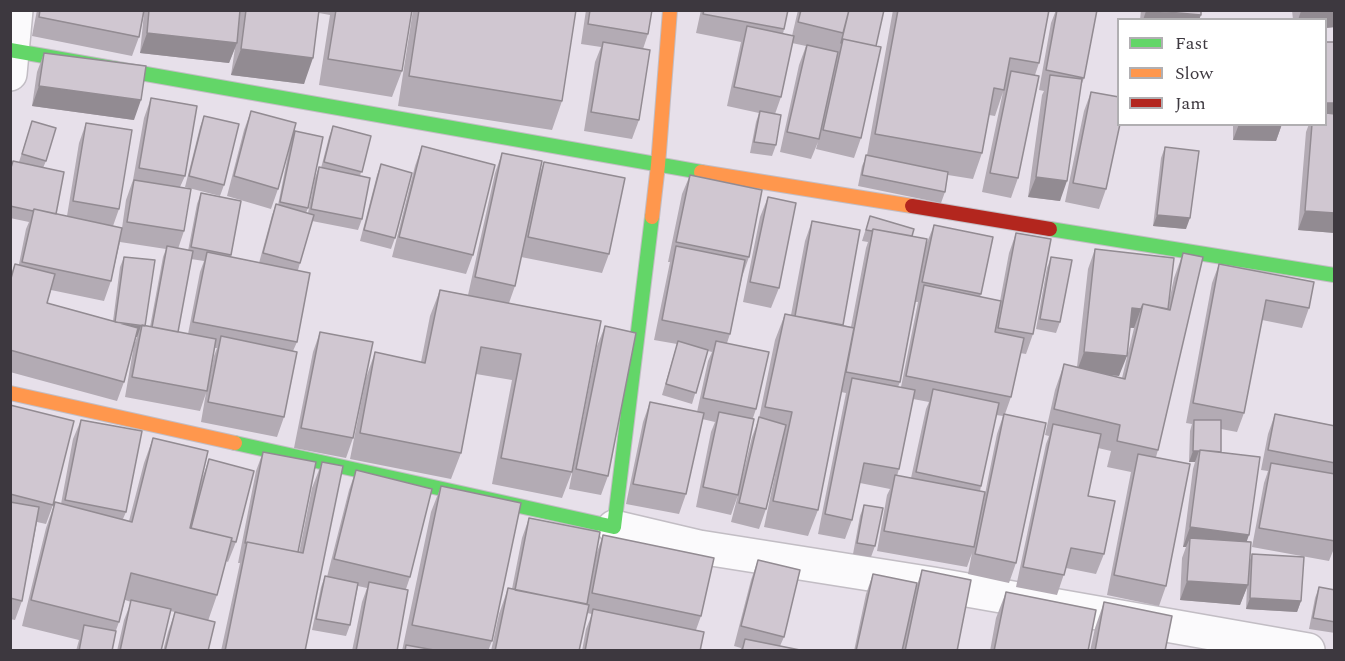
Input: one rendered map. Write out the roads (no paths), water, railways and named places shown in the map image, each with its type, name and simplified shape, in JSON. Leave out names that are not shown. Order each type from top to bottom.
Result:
[{"type":"street","points":[[16,10],[12,58],[1335,275]]},
{"type":"street","points":[[614,527],[658,165],[670,10]]},
{"type":"street","points":[[10,393],[699,547],[991,594],[1308,651]]}]
